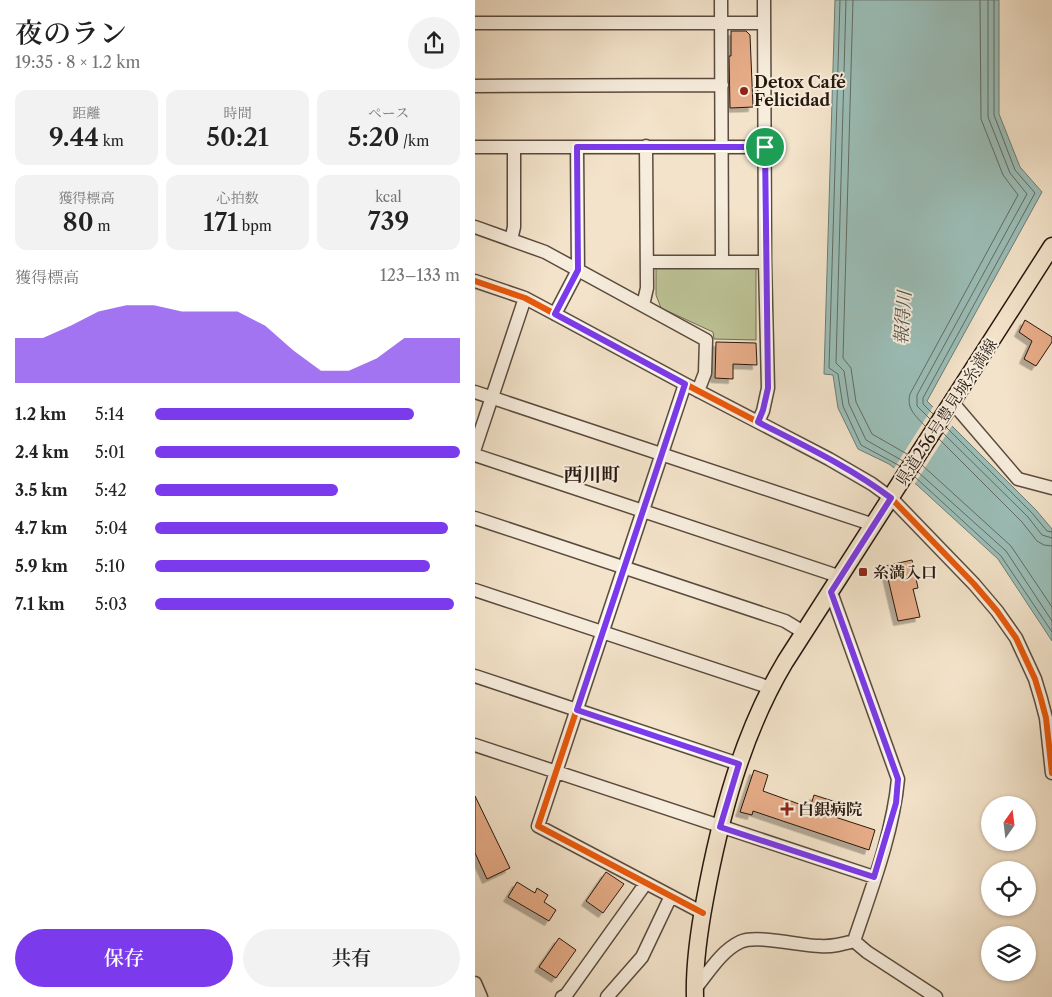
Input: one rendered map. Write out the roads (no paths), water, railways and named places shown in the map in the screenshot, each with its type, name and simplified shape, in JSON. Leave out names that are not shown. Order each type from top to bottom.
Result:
[{"type":"main road","name":"県道256号豊見城糸満線","points":[[695,993],[697,952],[720,827],[739,764],[771,688],[1052,246]]},
{"type":"street","points":[[721,0],[722,262]]},
{"type":"street","points":[[758,422],[768,388],[765,262],[764,0]]},
{"type":"street","points":[[475,23],[764,23]]},
{"type":"street","points":[[475,86],[722,85]]},
{"type":"street","points":[[643,305],[647,288],[648,262],[646,146]]},
{"type":"street","points":[[475,147],[765,147]]},
{"type":"street","points":[[511,240],[514,227],[514,147]]},
{"type":"street","points":[[555,314],[578,270],[577,147]]},
{"type":"street","points":[[475,227],[545,252],[707,340],[705,373],[698,391]]},
{"type":"street","points":[[648,262],[765,262]]},
{"type":"street","points":[[475,281],[525,298],[845,468],[891,498],[974,584],[997,611],[1016,638],[1035,679],[1041,699],[1046,718],[1052,772]]},
{"type":"street","points":[[475,448],[525,298]]},
{"type":"street","points":[[685,384],[538,826],[703,913]]},
{"type":"street","points":[[475,392],[874,525]]},
{"type":"street","points":[[949,406],[1018,479],[1051,486]]},
{"type":"street","points":[[475,455],[841,577]]},
{"type":"street","points":[[475,518],[785,621],[805,633]]},
{"type":"street","points":[[475,590],[771,688]]},
{"type":"street","points":[[831,592],[898,779],[896,803],[854,941]]},
{"type":"street","points":[[475,676],[739,764]]},
{"type":"street","points":[[475,744],[874,877]]},
{"type":"street","points":[[562,997],[566,995],[645,883]]},
{"type":"street","points":[[607,997],[641,957],[671,896]]},
{"type":"street","points":[[695,993],[725,953],[741,941],[763,940],[835,946],[854,941]]},
{"type":"street","points":[[854,941],[867,952],[936,997]]},
{"type":"street","points":[[475,983],[481,997]]},
{"type":"water","name":"報得川","points":[[835,0],[999,0],[999,114],[1020,167],[1042,192],[927,401],[1036,510],[1052,529],[1052,641],[998,559],[917,485],[889,464],[858,449],[838,408],[833,375],[824,374]]},
{"type":"place","name":"Detox Café Felicidad","points":[[744,91]]},
{"type":"place","name":"糸満入口","points":[[863,572]]},
{"type":"place","name":"白銀病院","points":[[787,809]]},
{"type":"district","name":"西川町","points":[[592,474]]}]
